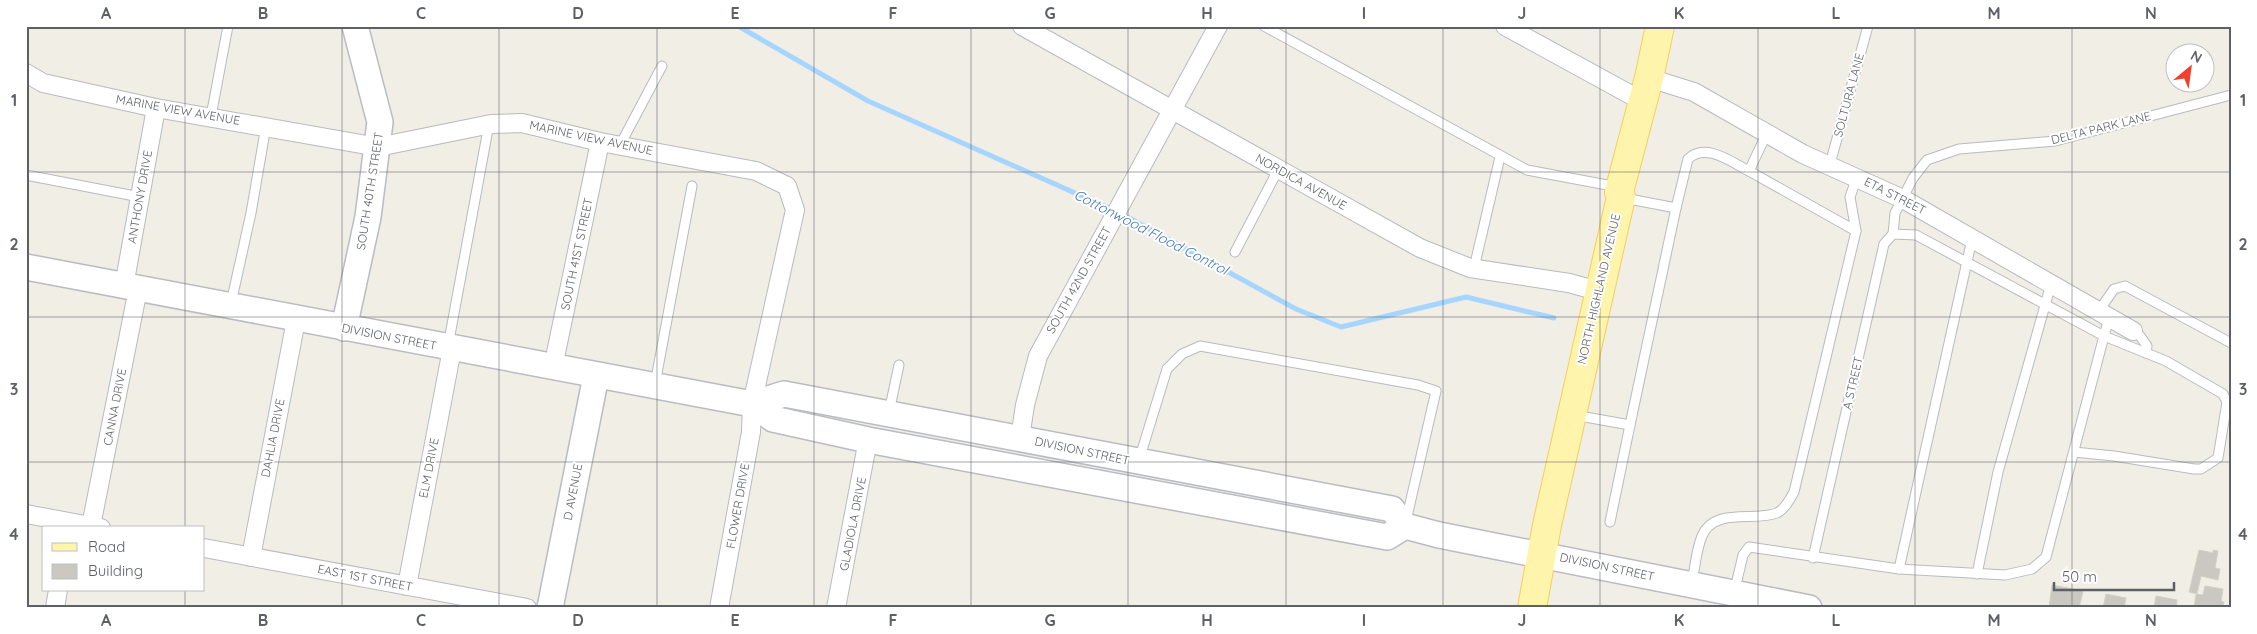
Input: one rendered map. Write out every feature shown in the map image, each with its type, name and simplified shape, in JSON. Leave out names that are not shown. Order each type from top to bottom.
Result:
[{"type":"main road","name":"SOUTH 40TH STREET","points":[[344,328],[368,217],[380,122],[355,26]]},
{"type":"main road","name":"NORTH HIGHLAND AVENUE","points":[[1532,608],[1541,554],[1598,291],[1660,26]]},
{"type":"main road","name":"DIVISION STREET","points":[[26,267],[296,320],[752,404],[773,419],[868,440],[1387,537],[1405,526]]},
{"type":"main road","name":"D AVENUE","points":[[550,608],[596,376]]},
{"type":"main road","name":"DIVISION STREET","points":[[752,404],[784,394],[1392,509],[1405,526],[1439,535],[1809,608]]},
{"type":"street","name":"NORDICA AVENUE","points":[[1022,26],[1420,248],[1474,268],[1569,283],[1598,291]]},
{"type":"street","name":"SOUTH 42ND STREET","points":[[1020,438],[1025,405],[1038,356],[1218,26]]},
{"type":"street","name":"ETA STREET","points":[[1506,26],[1646,90],[1694,92],[1803,154],[1830,164],[1903,199],[2133,331]]},
{"type":"street","name":"MARINE VIEW AVENUE","points":[[26,73],[43,83],[156,108],[211,116],[378,147],[489,124],[522,123],[600,142],[756,171],[787,186],[795,210],[752,404]]},
{"type":"street","name":"ANTHONY DRIVE","points":[[131,287],[140,197],[156,108]]},
{"type":"street","name":"SOUTH 41ST STREET","points":[[554,367],[600,142]]},
{"type":"street","name":"CANNA DRIVE","points":[[96,526],[131,287]]},
{"type":"street","name":"DAHLIA DRIVE","points":[[251,556],[296,320]]},
{"type":"street","name":"ELM DRIVE","points":[[407,586],[450,349]]},
{"type":"street","name":"FLOWER DRIVE","points":[[719,608],[751,432],[752,404]]},
{"type":"street","name":"GLADIOLA DRIVE","points":[[836,608],[868,440]]},
{"type":"street","points":[[26,514],[71,525],[84,526]]},
{"type":"street","name":"EAST 1ST STREET","points":[[205,548],[526,608]]},
{"type":"street","points":[[55,608],[58,592]]},
{"type":"lane","points":[[211,116],[228,26]]},
{"type":"lane","points":[[1264,26],[1526,170],[1621,192],[1676,208]]},
{"type":"lane","name":"SOLTURA LANE","points":[[1830,164],[1868,26]]},
{"type":"lane","points":[[620,146],[662,66]]},
{"type":"lane","name":"DELTA PARK LANE","points":[[1893,234],[1895,213],[1913,178],[1928,160],[1959,149],[2055,141],[2231,96]]},
{"type":"lane","points":[[450,349],[489,124]]},
{"type":"lane","points":[[230,306],[251,213],[266,126]]},
{"type":"lane","points":[[1749,171],[1767,133]]},
{"type":"lane","points":[[1610,522],[1688,158],[1700,151],[1711,152],[1856,231]]},
{"type":"lane","points":[[1474,268],[1500,157]]},
{"type":"lane","points":[[1235,252],[1278,170]]},
{"type":"lane","points":[[26,175],[140,197]]},
{"type":"lane","points":[[1691,585],[1701,537],[1706,529],[1726,518],[1777,513],[1784,507],[1794,492],[1856,231],[1850,197],[1857,177]]},
{"type":"lane","points":[[655,387],[692,186]]},
{"type":"lane","points":[[1893,234],[1916,235],[2104,336],[2166,361],[2223,394],[2227,402],[2218,458],[2201,469],[2074,452]]},
{"type":"lane","name":"A STREET","points":[[1813,558],[1884,244],[1893,234]]},
{"type":"lane","points":[[1899,569],[1972,239]]},
{"type":"lane","points":[[1977,574],[1998,472],[2051,284]]},
{"type":"lane","points":[[1734,593],[1743,555],[1749,548],[1899,569],[2005,575],[2032,569],[2046,557],[2104,336],[2104,315],[2114,289],[2125,286],[2231,343]]},
{"type":"lane","points":[[2133,331],[2140,336],[2147,346],[2146,353]]},
{"type":"lane","points":[[1139,462],[1167,369],[1182,354],[1200,346],[1418,385],[1436,391],[1405,526]]},
{"type":"lane","points":[[888,415],[898,365]]},
{"type":"lane","points":[[1571,415],[1630,425]]},
{"type":"building","points":[[2199,550],[2213,553],[2213,550],[2218,551],[2215,568],[2220,569],[2218,580],[2201,576],[2197,594],[2189,592]]},
{"type":"building","points":[[2052,585],[2083,591],[2079,608],[2049,608]]},
{"type":"building","points":[[2205,586],[2223,589],[2221,601],[2224,602],[2222,608],[2194,608],[2196,594],[2203,595]]},
{"type":"building","points":[[2106,594],[2126,598],[2124,608],[2103,608]]},
{"type":"building","points":[[2156,596],[2177,600],[2176,608],[2154,608]]},
{"type":"waterway","name":"Cottonwood Flood Control","points":[[738,26],[868,101],[1120,213],[1296,309],[1341,327],[1466,297],[1554,318]]}]
